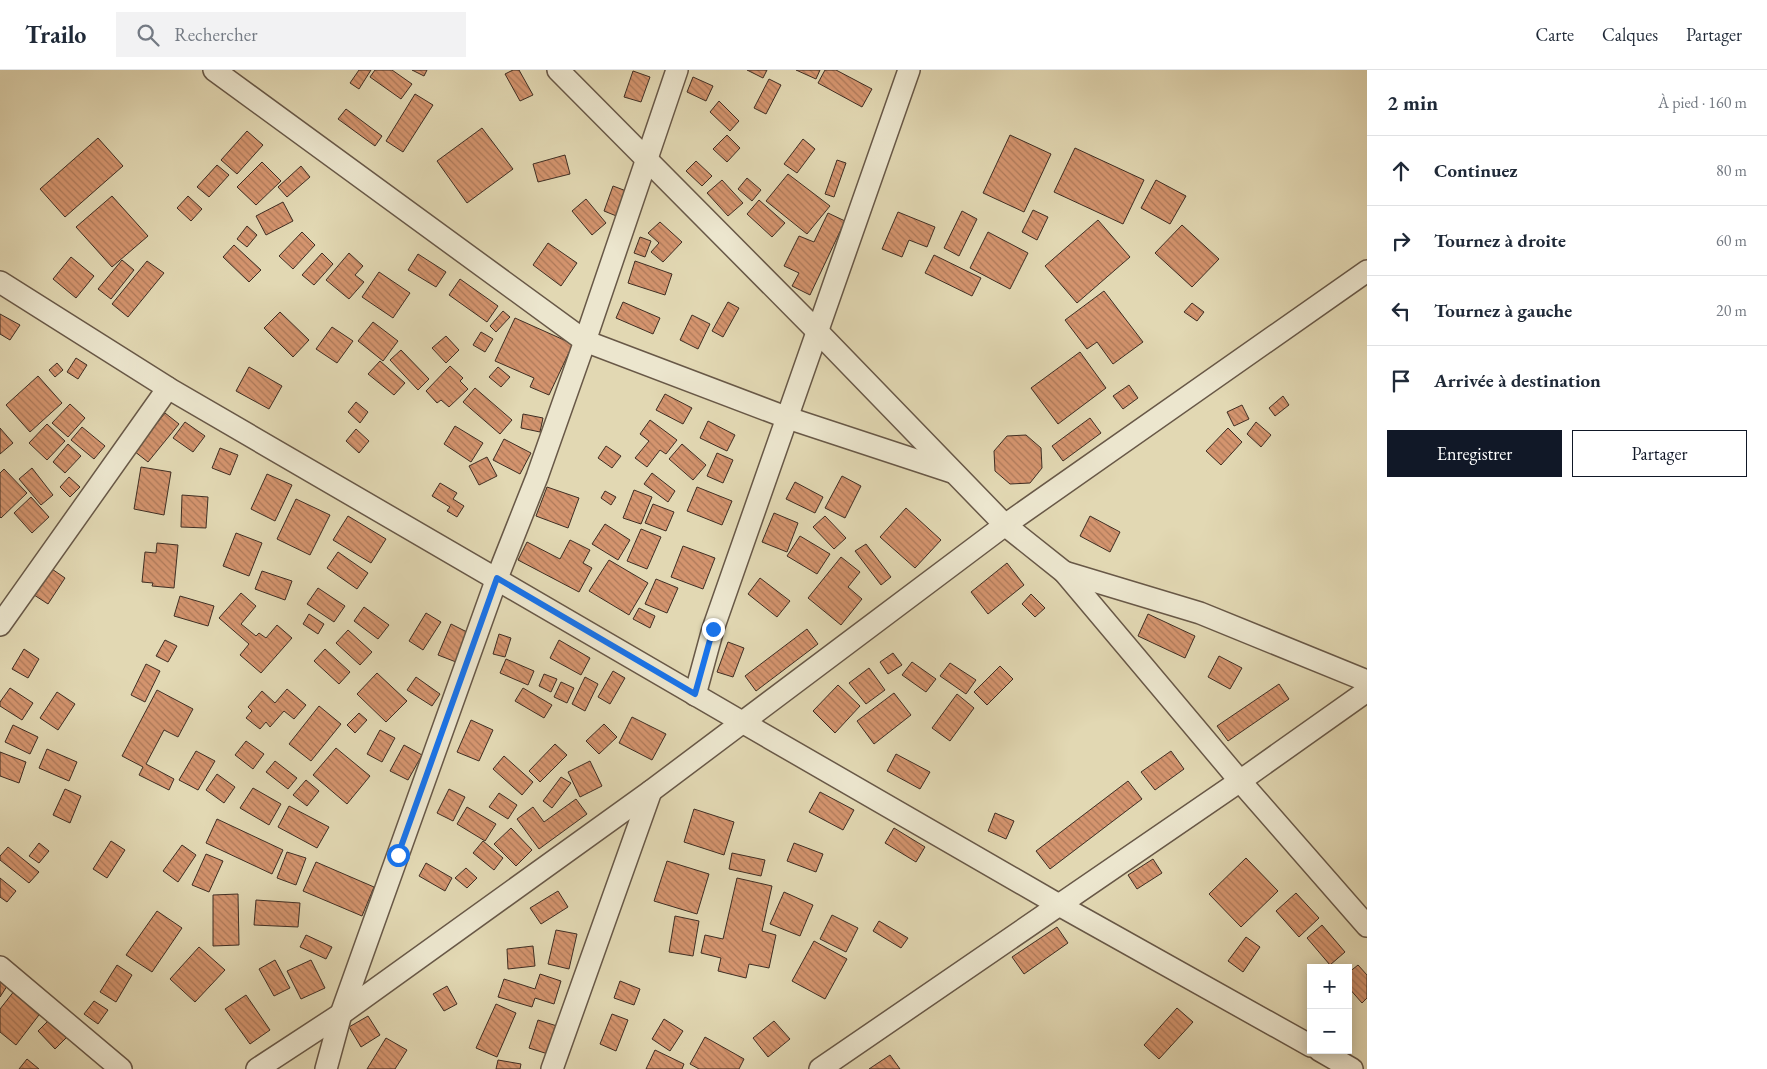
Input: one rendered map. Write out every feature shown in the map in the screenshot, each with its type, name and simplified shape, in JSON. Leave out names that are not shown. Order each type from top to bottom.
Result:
[{"type":"street","points":[[214,70],[585,342],[788,418],[956,473]]},
{"type":"street","points":[[558,70],[645,160],[817,330],[1005,525],[1064,572],[1240,781],[1367,926]]},
{"type":"street","points":[[326,1069],[341,1014],[497,578],[537,477],[677,70]]},
{"type":"street","points":[[695,694],[713,629],[909,70]]},
{"type":"street","points":[[257,1069],[341,1014],[651,791],[1005,525],[1367,271]]},
{"type":"street","points":[[0,282],[168,388],[1059,905],[1307,1044]]},
{"type":"street","points":[[0,625],[168,388]]},
{"type":"street","points":[[1064,572],[1200,613],[1367,681]]},
{"type":"street","points":[[820,1069],[1240,781],[1367,691]]},
{"type":"street","points":[[552,1069],[651,791]]},
{"type":"street","points":[[0,967],[121,1069]]},
{"type":"street","points":[[1326,1054],[1352,1069]]},
{"type":"building","points":[[359,70],[371,70],[359,89],[350,83]]},
{"type":"building","points":[[375,70],[392,70],[412,84],[401,99],[370,77]]},
{"type":"building","points":[[412,70],[427,70],[424,76]]},
{"type":"building","points":[[513,70],[519,70],[533,95],[520,101],[505,74]]},
{"type":"building","points":[[747,70],[767,70],[763,78]]},
{"type":"building","points":[[796,70],[820,70],[816,79]]},
{"type":"building","points":[[825,70],[836,70],[872,89],[862,107],[818,83]]},
{"type":"building","points":[[633,71],[650,77],[641,102],[624,97]]},
{"type":"building","points":[[693,77],[713,86],[706,101],[687,92]]},
{"type":"building","points":[[769,79],[781,85],[766,114],[754,108]]},
{"type":"building","points":[[415,94],[433,105],[403,152],[386,141]]},
{"type":"building","points":[[719,101],[739,121],[730,131],[710,112]]},
{"type":"building","points":[[346,109],[382,136],[375,146],[338,119]]},
{"type":"building","points":[[482,128],[513,169],[467,203],[437,161]]},
{"type":"building","points":[[247,131],[263,145],[237,174],[221,160]]},
{"type":"building","points":[[727,135],[740,148],[727,162],[713,149]]},
{"type":"building","points":[[1010,135],[1051,154],[1024,212],[983,193]]},
{"type":"building","points":[[98,138],[123,166],[65,217],[40,189]]},
{"type":"building","points":[[803,139],[815,149],[797,173],[784,164]]},
{"type":"building","points":[[1075,148],[1144,180],[1123,224],[1054,192]]},
{"type":"building","points":[[565,155],[570,174],[538,182],[533,164]]},
{"type":"building","points":[[837,160],[846,163],[834,197],[825,194]]},
{"type":"building","points":[[696,161],[712,176],[702,186],[686,171]]},
{"type":"building","points":[[262,162],[281,181],[256,205],[237,187]]},
{"type":"building","points":[[217,165],[229,175],[209,197],[197,187]]},
{"type":"building","points":[[301,166],[310,177],[287,197],[278,187]]},
{"type":"building","points":[[788,174],[830,206],[807,234],[766,201]]},
{"type":"building","points":[[747,178],[761,190],[752,201],[738,189]]},
{"type":"building","points":[[722,180],[743,203],[728,216],[707,193]]},
{"type":"building","points":[[1156,180],[1186,196],[1170,224],[1141,208]]},
{"type":"building","points":[[613,186],[629,192],[619,217],[604,211]]},
{"type":"building","points":[[112,196],[148,236],[112,267],[76,227]]},
{"type":"building","points":[[188,196],[202,209],[191,221],[177,208]]},
{"type":"building","points":[[586,199],[606,223],[592,235],[572,211]]},
{"type":"building","points":[[759,200],[785,223],[772,237],[747,214]]},
{"type":"building","points":[[283,202],[293,221],[266,235],[256,216]]},
{"type":"building","points":[[1033,210],[1048,217],[1037,240],[1022,232]]},
{"type":"building","points":[[962,211],[977,219],[959,256],[944,248]]},
{"type":"building","points":[[898,212],[935,227],[927,247],[909,240],[902,257],[882,249]]},
{"type":"building","points":[[828,213],[845,221],[810,295],[792,286],[799,273],[784,266],[799,236],[814,242]]},
{"type":"building","points":[[1098,220],[1130,257],[1077,303],[1045,266]]},
{"type":"building","points":[[660,222],[682,242],[663,262],[651,252],[659,243],[648,233]]},
{"type":"building","points":[[1182,225],[1219,259],[1192,287],[1155,253]]},
{"type":"building","points":[[247,226],[257,235],[247,247],[237,239]]},
{"type":"building","points":[[302,232],[315,245],[293,269],[279,256]]},
{"type":"building","points":[[988,232],[1028,253],[1010,289],[970,268]]},
{"type":"building","points":[[640,237],[651,241],[645,257],[634,253]]},
{"type":"building","points":[[548,243],[577,263],[561,286],[533,265]]},
{"type":"building","points":[[234,245],[261,270],[249,282],[223,257]]},
{"type":"building","points":[[322,253],[333,264],[314,285],[302,275]]},
{"type":"building","points":[[349,253],[363,266],[355,275],[364,282],[349,299],[326,280]]},
{"type":"building","points":[[418,254],[446,272],[436,287],[408,270]]},
{"type":"building","points":[[934,255],[981,278],[972,296],[925,273]]},
{"type":"building","points":[[71,257],[94,276],[76,298],[53,279]]},
{"type":"building","points":[[122,260],[134,270],[111,299],[98,289]]},
{"type":"building","points":[[147,261],[164,273],[128,317],[112,304]]},
{"type":"building","points":[[635,261],[672,274],[665,295],[628,283]]},
{"type":"building","points":[[379,272],[410,293],[393,318],[362,297]]},
{"type":"building","points":[[460,279],[498,306],[487,322],[449,295]]},
{"type":"building","points":[[1104,291],[1143,342],[1113,364],[1097,342],[1087,349],[1065,320]]},
{"type":"building","points":[[623,302],[660,318],[653,334],[616,318]]},
{"type":"building","points":[[728,302],[739,308],[723,337],[712,331]]},
{"type":"building","points":[[1192,303],[1204,312],[1197,321],[1184,312]]},
{"type":"building","points":[[503,311],[510,317],[496,332],[490,326]]},
{"type":"building","points":[[280,312],[309,340],[293,357],[264,328]]},
{"type":"building","points":[[0,314],[20,325],[10,340],[0,334]]},
{"type":"building","points":[[692,315],[710,324],[698,349],[680,340]]},
{"type":"building","points":[[515,318],[573,344],[549,395],[530,387],[534,378],[495,361]]},
{"type":"building","points":[[373,322],[398,341],[383,361],[358,341]]},
{"type":"building","points":[[332,327],[353,341],[337,363],[316,349]]},
{"type":"building","points":[[481,332],[493,339],[485,352],[473,345]]},
{"type":"building","points":[[446,336],[459,350],[446,363],[432,348]]},
{"type":"building","points":[[401,350],[429,379],[418,390],[390,360]]},
{"type":"building","points":[[1080,352],[1106,388],[1058,424],[1031,388]]},
{"type":"building","points":[[76,358],[87,365],[78,379],[67,372]]},
{"type":"building","points":[[380,361],[405,383],[394,395],[368,374]]},
{"type":"building","points":[[57,363],[63,370],[55,377],[49,370]]},
{"type":"building","points":[[450,366],[463,378],[460,381],[468,389],[449,407],[441,400],[437,403],[426,391]]},
{"type":"building","points":[[249,367],[282,386],[269,409],[236,391]]},
{"type":"building","points":[[498,367],[510,377],[501,387],[489,377]]},
{"type":"building","points":[[38,376],[62,403],[30,432],[6,405]]},
{"type":"building","points":[[1129,385],[1138,398],[1123,409],[1113,396]]},
{"type":"building","points":[[475,388],[512,420],[500,434],[463,402]]},
{"type":"building","points":[[665,394],[692,408],[683,424],[656,410]]},
{"type":"building","points":[[1283,396],[1289,405],[1275,416],[1269,408]]},
{"type":"building","points":[[356,402],[368,412],[360,423],[348,412]]},
{"type":"building","points":[[70,404],[85,418],[68,437],[52,423]]},
{"type":"building","points":[[1242,405],[1249,419],[1234,426],[1227,412]]},
{"type":"building","points":[[165,413],[179,424],[148,462],[134,451]]},
{"type":"building","points":[[523,414],[543,418],[540,432],[521,428]]},
{"type":"building","points":[[1090,418],[1101,433],[1063,461],[1052,446]]},
{"type":"building","points":[[650,420],[677,440],[666,454],[660,450],[647,467],[635,458],[649,441],[640,434]]},
{"type":"building","points":[[708,421],[735,435],[727,451],[700,438]]},
{"type":"building","points":[[185,422],[205,436],[193,452],[173,438]]},
{"type":"building","points":[[1256,422],[1271,435],[1261,447],[1247,434]]},
{"type":"building","points":[[47,424],[65,441],[47,460],[29,443]]},
{"type":"building","points":[[455,426],[483,443],[471,462],[444,444]]},
{"type":"building","points":[[82,427],[105,446],[94,459],[71,440]]},
{"type":"building","points":[[0,428],[13,443],[0,454]]},
{"type":"building","points":[[1228,428],[1242,442],[1221,465],[1206,451]]},
{"type":"building","points":[[356,429],[369,441],[359,453],[346,441]]},
{"type":"building","points":[[1026,435],[1041,448],[1042,468],[1030,483],[1010,484],[995,471],[994,451],[1007,436]]},
{"type":"building","points":[[504,439],[531,453],[520,474],[493,460]]},
{"type":"building","points":[[68,444],[81,456],[65,473],[53,462]]},
{"type":"building","points":[[682,444],[706,465],[693,480],[669,459]]},
{"type":"building","points":[[606,446],[621,456],[612,468],[598,458]]},
{"type":"building","points":[[220,448],[238,455],[230,475],[212,468]]},
{"type":"building","points":[[717,453],[733,460],[723,483],[707,476]]},
{"type":"building","points":[[487,457],[497,476],[479,485],[469,466]]},
{"type":"building","points":[[141,467],[171,472],[164,515],[134,509]]},
{"type":"building","points":[[32,468],[53,495],[41,505],[19,479]]},
{"type":"building","points":[[4,469],[27,493],[1,518],[0,473]]},
{"type":"building","points":[[652,473],[675,491],[668,502],[644,484]]},
{"type":"building","points":[[267,474],[292,485],[275,521],[251,509]]},
{"type":"building","points":[[842,476],[861,486],[845,518],[825,508]]},
{"type":"building","points":[[69,477],[80,487],[70,497],[60,487]]},
{"type":"building","points":[[795,482],[823,497],[815,513],[786,499]]},
{"type":"building","points":[[440,483],[457,493],[453,499],[464,506],[457,517],[447,511],[450,507],[432,496]]},
{"type":"building","points":[[547,487],[579,498],[568,528],[536,516]]},
{"type":"building","points":[[697,487],[732,501],[722,525],[687,511]]},
{"type":"building","points":[[634,490],[652,497],[641,524],[623,518]]},
{"type":"building","points":[[605,491],[616,497],[611,505],[601,498]]},
{"type":"building","points":[[182,495],[208,497],[206,528],[181,527]]},
{"type":"building","points":[[31,497],[49,517],[32,533],[14,513]]},
{"type":"building","points":[[296,499],[330,515],[310,555],[277,539]]},
{"type":"building","points":[[653,504],[674,512],[666,531],[645,523]]},
{"type":"building","points":[[906,508],[941,540],[915,568],[880,537]]},
{"type":"building","points":[[774,513],[798,523],[787,552],[762,542]]},
{"type":"building","points":[[348,516],[386,539],[371,563],[333,540]]},
{"type":"building","points":[[825,516],[846,538],[834,549],[813,527]]},
{"type":"building","points":[[1090,516],[1120,532],[1110,552],[1080,536]]},
{"type":"building","points":[[605,524],[630,540],[618,560],[592,544]]},
{"type":"building","points":[[641,529],[661,537],[647,569],[627,561]]},
{"type":"building","points":[[236,533],[262,543],[249,576],[223,566]]},
{"type":"building","points":[[800,536],[830,554],[817,574],[787,556]]},
{"type":"building","points":[[570,540],[590,550],[583,563],[592,568],[579,592],[518,560],[527,542],[560,559]]},
{"type":"building","points":[[157,543],[178,545],[174,588],[152,586],[153,583],[142,582],[145,552],[156,553]]},
{"type":"building","points":[[866,544],[891,577],[881,585],[855,551]]},
{"type":"building","points":[[683,546],[715,558],[703,589],[671,577]]},
{"type":"building","points":[[338,552],[368,573],[357,589],[327,568]]},
{"type":"building","points":[[841,557],[860,572],[848,587],[862,599],[841,625],[808,598]]},
{"type":"building","points":[[609,560],[648,583],[629,615],[589,591]]},
{"type":"building","points":[[1007,563],[1024,585],[988,614],[971,592]]},
{"type":"building","points":[[49,567],[65,578],[48,604],[31,593]]},
{"type":"building","points":[[262,571],[292,581],[285,600],[255,589]]},
{"type":"building","points":[[760,578],[790,601],[777,617],[748,594]]},
{"type":"building","points":[[656,579],[678,588],[667,613],[645,604]]},
{"type":"building","points":[[318,588],[345,606],[334,622],[307,604]]},
{"type":"building","points":[[241,593],[256,606],[241,624],[256,636],[259,633],[266,638],[277,625],[292,638],[261,673],[240,655],[249,644],[219,618]]},
{"type":"building","points":[[1031,594],[1045,608],[1035,617],[1022,604]]},
{"type":"building","points":[[180,596],[214,606],[208,626],[174,616]]},
{"type":"building","points":[[364,607],[389,625],[378,639],[354,621]]},
{"type":"building","points":[[639,608],[655,616],[650,628],[633,619]]},
{"type":"building","points":[[426,613],[441,622],[423,650],[409,641]]},
{"type":"building","points":[[309,614],[324,624],[318,634],[303,624]]},
{"type":"building","points":[[1148,614],[1195,636],[1185,658],[1138,636]]},
{"type":"building","points":[[451,624],[469,633],[456,662],[438,655]]},
{"type":"building","points":[[807,629],[818,644],[756,691],[745,676]]},
{"type":"building","points":[[348,630],[372,652],[360,665],[336,643]]},
{"type":"building","points":[[499,634],[511,638],[505,657],[493,654]]},
{"type":"building","points":[[165,640],[177,646],[168,662],[156,656]]},
{"type":"building","points":[[559,640],[590,658],[581,675],[550,658]]},
{"type":"building","points":[[728,642],[744,648],[733,677],[717,672]]},
{"type":"building","points":[[24,649],[39,659],[28,678],[12,669]]},
{"type":"building","points":[[325,649],[350,672],[339,684],[314,661]]},
{"type":"building","points":[[893,653],[902,665],[888,674],[880,662]]},
{"type":"building","points":[[1219,656],[1242,668],[1230,689],[1208,677]]},
{"type":"building","points":[[506,659],[534,671],[528,685],[500,673]]},
{"type":"building","points":[[912,662],[936,679],[926,692],[902,675]]},
{"type":"building","points":[[950,663],[976,680],[966,694],[940,676]]},
{"type":"building","points":[[146,664],[160,671],[145,702],[131,695]]},
{"type":"building","points":[[1000,666],[1013,679],[987,705],[974,692]]},
{"type":"building","points":[[869,668],[885,690],[866,704],[849,683]]},
{"type":"building","points":[[613,671],[625,678],[610,704],[598,697]]},
{"type":"building","points":[[377,673],[407,701],[386,722],[357,694]]},
{"type":"building","points":[[544,674],[557,679],[551,692],[539,686]]},
{"type":"building","points":[[416,677],[440,694],[432,706],[407,690]]},
{"type":"building","points":[[585,677],[598,684],[585,711],[572,704]]},
{"type":"building","points":[[561,682],[574,688],[567,703],[554,697]]},
{"type":"building","points":[[1279,684],[1289,699],[1228,741],[1217,726]]},
{"type":"building","points":[[838,685],[860,706],[835,733],[813,711]]},
{"type":"building","points":[[10,688],[33,703],[22,720],[0,706],[0,702]]},
{"type":"building","points":[[523,688],[552,705],[544,718],[515,701]]},
{"type":"building","points":[[287,689],[306,705],[294,719],[284,711],[270,727],[266,722],[260,729],[246,718],[252,711],[248,707],[262,691],[275,703]]},
{"type":"building","points":[[157,690],[193,709],[178,737],[164,730],[146,764],[174,779],[169,790],[139,775],[143,767],[122,756]]},
{"type":"building","points":[[57,692],[75,704],[58,730],[40,718]]},
{"type":"building","points":[[894,693],[911,715],[874,744],[857,721]]},
{"type":"building","points":[[957,694],[974,708],[950,741],[932,728]]},
{"type":"building","points":[[319,706],[341,724],[311,761],[289,744]]},
{"type":"building","points":[[359,713],[367,720],[355,733],[347,725]]},
{"type":"building","points":[[632,717],[666,734],[652,760],[619,743]]},
{"type":"building","points":[[471,720],[493,730],[479,761],[457,752]]},
{"type":"building","points":[[604,724],[617,737],[599,754],[586,741]]},
{"type":"building","points":[[13,725],[38,737],[30,754],[5,742]]},
{"type":"building","points":[[380,730],[395,738],[382,762],[367,754]]},
{"type":"building","points":[[246,741],[264,754],[253,769],[235,755]]},
{"type":"building","points":[[555,744],[567,755],[540,782],[529,771]]},
{"type":"building","points":[[404,745],[422,755],[408,780],[390,771]]},
{"type":"building","points":[[336,748],[370,776],[347,804],[313,775]]},
{"type":"building","points":[[47,749],[77,762],[69,781],[39,768]]},
{"type":"building","points":[[196,751],[215,761],[198,790],[179,780]]},
{"type":"building","points":[[1171,751],[1184,769],[1155,790],[1141,772]]},
{"type":"building","points":[[0,752],[26,762],[19,783],[0,776]]},
{"type":"building","points":[[896,754],[930,772],[920,789],[887,771]]},
{"type":"building","points":[[504,756],[533,782],[522,795],[493,769]]},
{"type":"building","points":[[275,761],[297,778],[288,789],[266,772]]},
{"type":"building","points":[[590,761],[602,786],[580,797],[568,772]]},
{"type":"building","points":[[217,774],[235,787],[224,803],[206,790]]},
{"type":"building","points":[[561,777],[571,783],[552,808],[543,801]]},
{"type":"building","points":[[306,780],[319,791],[307,806],[293,795]]},
{"type":"building","points":[[1128,781],[1142,799],[1050,869],[1036,851]]},
{"type":"building","points":[[253,788],[281,804],[269,825],[240,808]]},
{"type":"building","points":[[65,789],[81,796],[70,823],[53,815]]},
{"type":"building","points":[[449,789],[465,797],[453,821],[437,813]]},
{"type":"building","points":[[820,792],[854,810],[843,830],[809,812]]},
{"type":"building","points":[[499,793],[517,805],[508,819],[489,807]]},
{"type":"building","points":[[576,799],[587,814],[539,849],[517,819],[533,807],[544,822]]},
{"type":"building","points":[[289,806],[329,827],[317,848],[278,827]]},
{"type":"building","points":[[467,807],[496,824],[485,841],[457,824]]},
{"type":"building","points":[[694,809],[734,822],[724,855],[684,842]]},
{"type":"building","points":[[995,813],[1014,821],[1006,839],[988,831]]},
{"type":"building","points":[[217,819],[283,850],[272,874],[206,843]]},
{"type":"building","points":[[511,828],[532,850],[516,866],[494,844]]},
{"type":"building","points":[[894,828],[925,847],[916,862],[885,843]]},
{"type":"building","points":[[111,841],[125,850],[107,878],[93,869]]},
{"type":"building","points":[[483,841],[503,858],[494,870],[473,853]]},
{"type":"building","points":[[39,843],[49,851],[39,863],[29,856]]},
{"type":"building","points":[[794,843],[823,854],[816,872],[787,861]]},
{"type":"building","points":[[182,845],[196,855],[178,882],[163,871]]},
{"type":"building","points":[[8,847],[39,872],[29,883],[0,860],[0,856]]},
{"type":"building","points":[[287,852],[306,858],[296,885],[277,878]]},
{"type":"building","points":[[732,853],[765,860],[761,876],[729,869]]},
{"type":"building","points":[[206,854],[223,861],[209,892],[192,885]]},
{"type":"building","points":[[1246,858],[1278,891],[1241,927],[1209,894]]},
{"type":"building","points":[[1153,859],[1162,873],[1137,889],[1128,875]]},
{"type":"building","points":[[667,861],[709,874],[697,914],[654,901]]},
{"type":"building","points":[[316,862],[374,887],[362,916],[303,891]]},
{"type":"building","points":[[426,863],[452,878],[445,891],[419,876]]},
{"type":"building","points":[[466,868],[477,878],[467,888],[455,878]]},
{"type":"building","points":[[0,878],[16,891],[7,902],[0,897]]},
{"type":"building","points":[[737,878],[772,886],[762,931],[776,935],[769,968],[749,964],[746,978],[718,971],[721,958],[701,953],[705,935],[723,939]]},
{"type":"building","points":[[558,891],[568,907],[541,924],[530,908]]},
{"type":"building","points":[[784,892],[813,905],[800,936],[770,924]]},
{"type":"building","points":[[1296,893],[1319,918],[1299,937],[1276,911]]},
{"type":"building","points":[[238,894],[239,945],[213,946],[213,895]]},
{"type":"building","points":[[256,900],[300,903],[298,927],[254,925]]},
{"type":"building","points":[[157,911],[182,928],[152,972],[126,955]]},
{"type":"building","points":[[832,915],[858,928],[846,952],[820,939]]},
{"type":"building","points":[[675,916],[699,921],[693,956],[669,952]]},
{"type":"building","points":[[879,921],[908,938],[901,948],[873,931]]},
{"type":"building","points":[[1322,925],[1345,952],[1329,964],[1307,938]]},
{"type":"building","points":[[1057,927],[1068,943],[1024,974],[1012,957]]},
{"type":"building","points":[[556,930],[577,934],[569,969],[548,964]]},
{"type":"building","points":[[306,935],[332,947],[326,959],[300,947]]},
{"type":"building","points":[[1246,937],[1260,947],[1243,972],[1228,961]]},
{"type":"building","points":[[814,941],[847,959],[825,999],[792,981]]},
{"type":"building","points":[[533,946],[535,966],[508,969],[507,949]]},
{"type":"building","points":[[199,947],[225,970],[195,1002],[170,979]]},
{"type":"building","points":[[275,960],[290,988],[274,996],[259,969]]},
{"type":"building","points":[[311,960],[325,988],[301,999],[287,971]]},
{"type":"building","points":[[117,965],[132,975],[116,1002],[100,992]]},
{"type":"building","points":[[1358,965],[1367,975],[1367,998],[1362,1003],[1352,992],[1352,970]]},
{"type":"building","points":[[540,974],[561,981],[554,1004],[535,998],[532,1007],[498,997],[504,979],[535,989]]},
{"type":"building","points":[[0,977],[9,983],[0,997]]},
{"type":"building","points":[[620,981],[640,989],[634,1005],[614,998]]},
{"type":"building","points":[[447,986],[457,1004],[444,1011],[433,994]]},
{"type":"building","points":[[15,990],[42,1011],[16,1045],[0,1032],[0,1009]]},
{"type":"building","points":[[246,995],[270,1030],[250,1044],[225,1009]]},
{"type":"building","points":[[94,1001],[108,1010],[98,1024],[84,1014]]},
{"type":"building","points":[[496,1004],[516,1013],[497,1057],[476,1048]]},
{"type":"building","points":[[1177,1008],[1193,1022],[1159,1059],[1144,1045]]},
{"type":"building","points":[[612,1014],[628,1020],[616,1051],[600,1044]]},
{"type":"building","points":[[368,1016],[380,1035],[361,1047],[349,1027]]},
{"type":"building","points":[[52,1017],[69,1035],[55,1049],[38,1031]]},
{"type":"building","points":[[664,1019],[683,1031],[670,1051],[652,1039]]},
{"type":"building","points":[[538,1020],[557,1026],[548,1054],[529,1048]]},
{"type":"building","points":[[774,1021],[790,1039],[768,1057],[753,1038]]},
{"type":"building","points":[[705,1037],[744,1059],[739,1069],[699,1069],[690,1064]]},
{"type":"building","points":[[386,1038],[407,1050],[395,1069],[367,1069]]},
{"type":"building","points":[[655,1050],[684,1064],[682,1069],[646,1069]]},
{"type":"building","points":[[890,1055],[900,1069],[869,1069]]},
{"type":"building","points":[[27,1059],[39,1069],[19,1069]]},
{"type":"building","points":[[498,1060],[521,1064],[520,1069],[496,1069]]},
{"type":"route","points":[[398,855],[497,578],[695,694],[713,629]]}]
